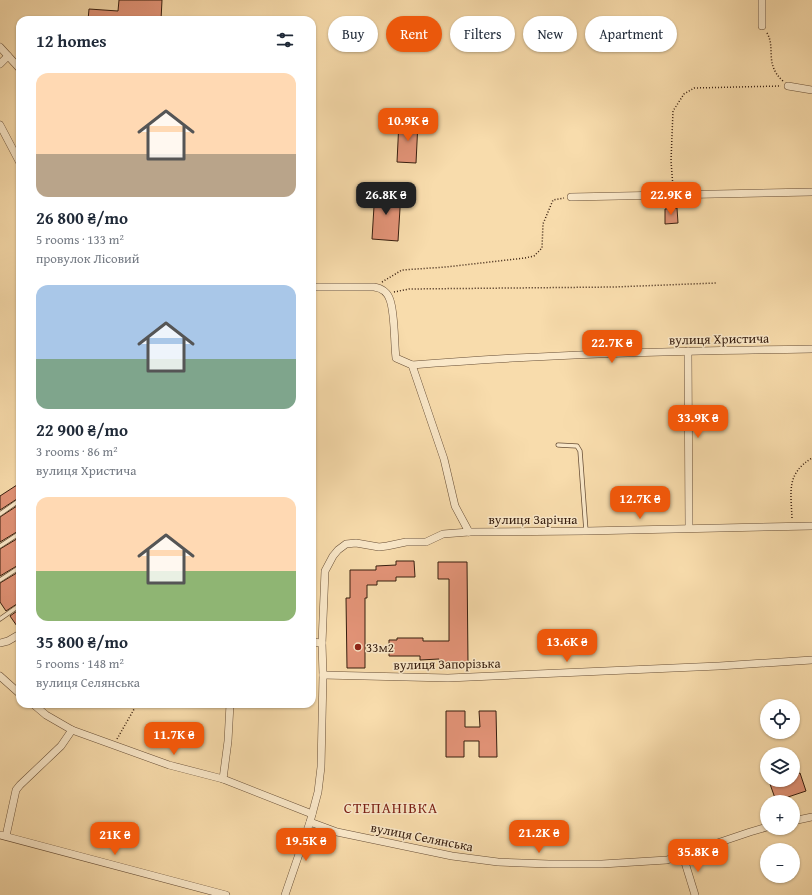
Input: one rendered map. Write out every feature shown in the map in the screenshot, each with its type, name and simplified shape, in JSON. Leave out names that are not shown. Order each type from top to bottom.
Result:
[{"type":"street","points":[[762,0],[762,26]]},
{"type":"street","points":[[0,47],[16,65]]},
{"type":"street","points":[[0,64],[8,56]]},
{"type":"street","points":[[788,86],[812,90]]},
{"type":"street","points":[[0,125],[16,155]]},
{"type":"street","points":[[571,197],[812,192]]},
{"type":"street","points":[[316,287],[374,287],[379,288],[386,293],[390,299],[396,358],[412,365],[444,459],[455,506],[469,532]]},
{"type":"street","name":"вулиця Христича","points":[[412,365],[485,359],[688,351],[812,349]]},
{"type":"street","points":[[688,351],[689,528]]},
{"type":"street","name":"вулиця Зарічна","points":[[285,895],[310,822],[318,792],[321,767],[323,675],[322,643],[325,571],[333,556],[346,544],[356,543],[383,546],[406,542],[426,542],[451,532],[586,531],[812,526]]},
{"type":"street","points":[[0,643],[8,641],[16,636]]},
{"type":"street","points":[[316,642],[322,643]]},
{"type":"street","name":"вулиця Запорізька","points":[[323,675],[448,678],[718,666],[812,660]]},
{"type":"street","points":[[0,676],[16,690]]},
{"type":"street","points":[[38,708],[46,715],[72,730],[169,765],[223,779],[312,814]]},
{"type":"street","points":[[223,779],[228,741],[230,708]]},
{"type":"street","points":[[72,730],[61,746],[16,790],[3,836],[226,895]]},
{"type":"street","points":[[800,820],[812,817]]},
{"type":"street","name":"вулиця Селянська","points":[[310,822],[345,834],[452,856],[498,862],[549,864],[636,863],[667,860],[684,856],[760,829]]},
{"type":"street","points":[[684,856],[695,895]]},
{"type":"lane","points":[[558,445],[577,446],[580,451],[586,531]]},
{"type":"lane","points":[[0,514],[16,503]]},
{"type":"lane","points":[[0,546],[16,536]]},
{"type":"lane","points":[[0,580],[16,570]]},
{"type":"lane","points":[[0,619],[16,608]]},
{"type":"path","points":[[762,26],[769,37],[771,62],[779,78],[788,86]]},
{"type":"path","points":[[674,195],[671,161],[673,111],[684,94],[694,88],[788,86]]},
{"type":"path","points":[[374,287],[402,270],[446,267],[534,256],[542,248],[543,224],[553,200],[571,197]]},
{"type":"path","points":[[386,293],[408,289],[614,287],[716,283]]},
{"type":"path","points":[[793,526],[791,492],[793,478],[796,470],[812,458]]},
{"type":"path","points":[[114,744],[135,708]]},
{"type":"building","points":[[119,0],[162,0],[161,16],[88,16],[89,9],[118,11]]},
{"type":"building","points":[[399,121],[418,122],[416,163],[397,162]]},
{"type":"building","points":[[375,190],[401,192],[398,241],[372,239]]},
{"type":"building","points":[[677,208],[678,223],[665,224],[665,209]]},
{"type":"building","points":[[16,486],[16,500],[0,510],[0,496]]},
{"type":"building","points":[[16,507],[16,532],[0,542],[0,517]]},
{"type":"building","points":[[16,539],[16,566],[0,576],[0,549]]},
{"type":"building","points":[[396,561],[414,561],[415,577],[396,577],[396,581],[377,581],[377,585],[367,585],[367,598],[365,598],[365,668],[347,668],[346,598],[350,598],[350,570],[376,570],[376,566],[396,565]]},
{"type":"building","points":[[438,562],[467,562],[468,663],[439,664],[439,659],[420,660],[420,656],[389,656],[389,640],[397,640],[397,638],[423,638],[423,641],[449,641],[449,579],[438,579]]},
{"type":"building","points":[[16,573],[16,605],[6,611],[0,602],[0,583]]},
{"type":"building","points":[[16,612],[16,625],[10,616]]},
{"type":"building","points":[[446,711],[465,711],[465,727],[480,727],[479,711],[496,711],[497,757],[479,757],[479,741],[464,741],[464,757],[446,757]]},
{"type":"building","points":[[800,773],[806,791],[794,795],[774,795],[771,787],[800,787]]},
{"type":"place","name":"33м2","points":[[358,647]]},
{"type":"district","name":"СТЕПАНІВКА","points":[[391,807]]}]
